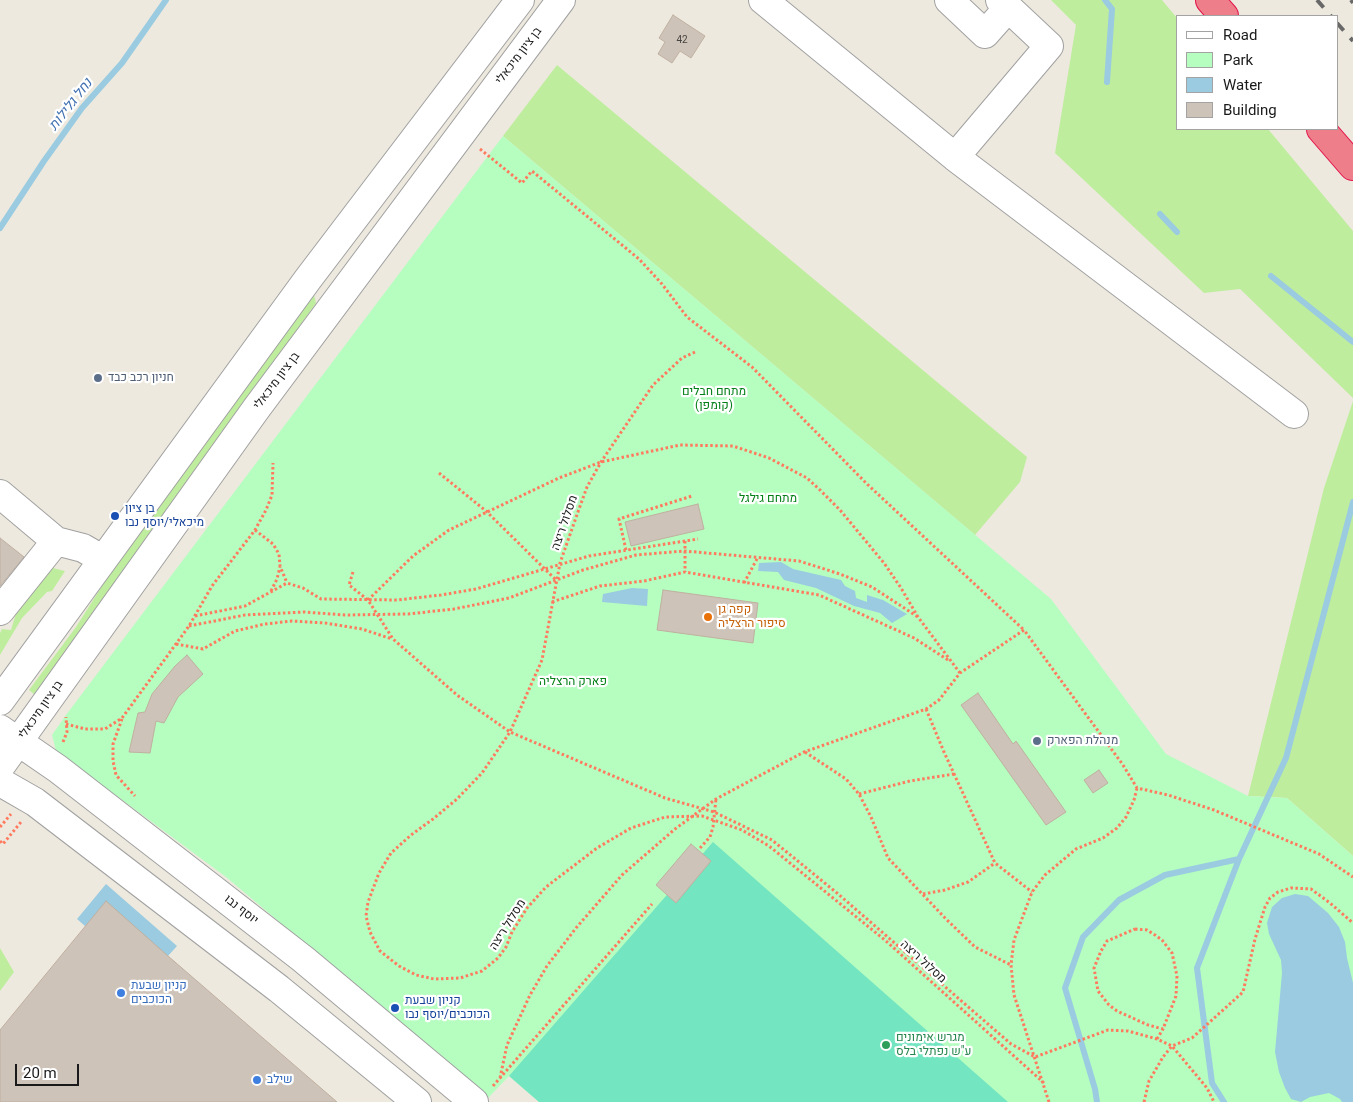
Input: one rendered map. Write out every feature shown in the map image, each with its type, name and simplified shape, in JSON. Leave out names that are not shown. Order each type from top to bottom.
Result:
[{"type":"highway","points":[[1210,0],[1223,15]]},
{"type":"highway","points":[[1322,130],[1353,166]]},
{"type":"street","points":[[0,701],[102,560],[321,272],[520,0]]},
{"type":"street","name":"בן ציון מיכאלי","points":[[0,767],[9,735],[256,409],[561,0]]},
{"type":"street","points":[[763,0],[955,157],[1294,414]]},
{"type":"street","points":[[949,0],[986,34],[1004,4],[1049,46],[955,157]]},
{"type":"street","points":[[321,272],[341,279],[366,262]]},
{"type":"street","points":[[256,409],[272,377],[322,306],[330,286],[321,272]]},
{"type":"street","points":[[0,494],[56,541],[83,548],[102,560]]},
{"type":"street","points":[[0,611],[56,541]]},
{"type":"street","name":"יוסף נבו","points":[[9,735],[58,769],[482,1095]]},
{"type":"street","points":[[0,782],[36,802],[279,989],[417,1102]]},
{"type":"path","points":[[478,147],[522,183],[532,171],[639,259],[662,284],[687,317],[752,367],[867,484],[1024,630],[1123,765],[1137,788],[1130,808],[1116,828],[1103,838],[1076,849],[1045,875],[1032,892],[1014,940],[1011,965],[1014,995],[1049,1102]]},
{"type":"path","name":"מסלול ריצה","points":[[695,352],[682,358],[653,385],[601,462],[582,501],[560,564],[542,660],[510,732],[482,773],[463,792],[391,853],[379,874],[368,902],[366,916],[370,932],[380,951],[399,966],[416,975],[434,979],[460,978],[482,971],[498,958],[527,908],[546,887],[597,848],[631,828],[665,817],[702,816],[742,830],[782,856],[886,941],[1044,1083]]},
{"type":"path","points":[[368,600],[412,556],[449,530],[559,478],[601,462],[680,445],[733,446],[769,458],[807,478],[840,510],[884,563],[918,617],[960,673]]},
{"type":"path","points":[[135,796],[116,775],[113,761],[113,744],[122,718],[189,626],[212,586],[255,530],[272,495],[273,463]]},
{"type":"path","points":[[439,473],[486,511],[557,580]]},
{"type":"path","points":[[626,550],[619,519],[692,496]]},
{"type":"path","points":[[255,530],[273,544],[279,554],[280,566],[287,583]]},
{"type":"path","points":[[195,616],[245,606],[287,583],[303,588],[321,599],[397,600],[476,589],[590,556],[698,539]]},
{"type":"path","points":[[685,541],[685,572]]},
{"type":"path","points":[[189,626],[245,615],[304,612],[376,615],[454,610],[509,598],[583,570],[636,555],[684,551],[799,561],[840,574],[872,587],[918,617]]},
{"type":"path","points":[[744,583],[758,557]]},
{"type":"path","points":[[271,591],[277,579],[280,566]]},
{"type":"path","points":[[353,572],[349,585],[368,600],[393,639],[457,695],[510,732],[665,798],[714,812],[772,840],[837,892],[1011,1044],[1035,1057]]},
{"type":"path","points":[[552,602],[600,586],[644,581],[685,572],[819,595],[914,638],[951,662]]},
{"type":"path","points":[[176,644],[203,649],[235,631],[265,624],[292,621],[325,623],[362,629],[393,639]]},
{"type":"path","points":[[500,1078],[508,1046],[530,995],[548,966],[576,928],[622,875],[692,816],[716,799],[804,752],[926,708],[939,700],[960,673],[1024,630]]},
{"type":"path","points":[[926,708],[995,863],[1032,892]]},
{"type":"path","points":[[60,722],[85,728],[106,729],[122,718]]},
{"type":"path","points":[[804,752],[846,780],[859,794],[888,858],[922,894],[975,947],[1011,965]]},
{"type":"path","points":[[859,794],[910,781],[954,774]]},
{"type":"path","points":[[1137,788],[1168,795],[1214,810],[1320,854],[1353,877]]},
{"type":"path","points":[[700,848],[710,837],[716,799]]},
{"type":"path","points":[[0,841],[4,844],[26,816]]},
{"type":"path","points":[[922,894],[945,890],[968,882],[995,863]]},
{"type":"path","points":[[1144,1102],[1149,1081],[1172,1046],[1192,1038],[1243,992],[1255,939],[1265,907],[1270,898],[1278,892],[1291,888],[1311,889],[1330,903],[1352,924]]},
{"type":"path","points":[[482,1095],[500,1078],[652,904]]},
{"type":"path","points":[[1157,1039],[1163,1029],[1176,996],[1177,976],[1172,952],[1162,940],[1147,930],[1135,929],[1107,941],[1100,951],[1094,968],[1098,991],[1109,1005],[1117,1011],[1163,1029]]},
{"type":"path","points":[[1035,1057],[1108,1030],[1128,1031],[1157,1039],[1172,1046],[1207,1088],[1214,1102]]},
{"type":"green space","points":[[1051,0],[1162,0],[1176,17],[1176,130],[1269,130],[1353,231],[1353,398],[1240,289],[1204,293],[1055,153],[1076,25]]},
{"type":"green space","points":[[557,65],[1027,457],[1020,482],[975,535],[503,136]]},
{"type":"green space","name":"פארק הרצליה","points":[[503,136],[1051,599],[1166,754],[1248,796],[1287,798],[1353,856],[1353,1102],[539,1102],[509,1076],[488,1098],[226,877],[56,751],[52,735],[66,715]]},
{"type":"green space","points":[[314,295],[316,303],[264,376],[240,421],[35,695],[29,690],[76,627],[126,548]]},
{"type":"green space","points":[[1353,401],[1353,856],[1287,798],[1248,796],[1324,488]]},
{"type":"green space","points":[[53,568],[65,571],[52,591],[47,592],[22,618],[0,655],[0,633],[2,629],[11,630],[17,610]]},
{"type":"green space","points":[[713,842],[1008,1102],[539,1102],[509,1076]]},
{"type":"green space","points":[[0,948],[14,972],[0,991]]},
{"type":"water","points":[[781,562],[793,569],[841,580],[845,586],[855,591],[856,598],[867,602],[867,595],[883,600],[907,614],[892,623],[880,613],[854,606],[816,588],[784,580],[778,572],[758,571],[759,563]]},
{"type":"water","points":[[632,588],[648,589],[647,606],[602,602],[603,594]]},
{"type":"water","points":[[106,884],[177,946],[168,956],[85,926],[77,919]]},
{"type":"water","points":[[1295,894],[1308,896],[1328,913],[1339,927],[1345,942],[1353,983],[1353,1102],[1342,1102],[1329,1093],[1310,1097],[1301,1102],[1291,1099],[1279,1072],[1275,1052],[1282,973],[1281,960],[1269,934],[1267,923],[1272,907],[1282,898]]},
{"type":"building","points":[[673,15],[705,36],[691,58],[680,51],[672,63],[658,54],[665,42],[659,38]]},
{"type":"building","points":[[698,504],[704,529],[631,546],[625,522]]},
{"type":"building","points":[[0,538],[24,557],[0,586]]},
{"type":"building","name":"קפה גן סיפור הרצליה","points":[[663,590],[758,603],[753,643],[657,630]]},
{"type":"building","points":[[187,655],[203,674],[178,697],[164,723],[156,721],[150,753],[129,752],[138,713],[145,712],[152,694],[175,666]]},
{"type":"building","points":[[978,693],[1013,744],[1016,741],[1066,812],[1046,825],[961,705]]},
{"type":"building","points":[[1099,770],[1108,783],[1093,793],[1084,780]]},
{"type":"building","points":[[691,844],[711,861],[676,903],[656,885]]},
{"type":"building","name":"קניון שבעת הכוכבים","points":[[106,901],[337,1102],[0,1102],[0,1030]]},
{"type":"waterway","name":"נחל גלילות","points":[[0,228],[82,108],[122,63],[166,0]]},
{"type":"waterway","points":[[1105,0],[1112,9],[1107,82]]},
{"type":"waterway","points":[[1160,214],[1177,232]]},
{"type":"waterway","points":[[1271,276],[1353,342]]},
{"type":"waterway","points":[[1224,1102],[1212,1083],[1197,968],[1239,859],[1286,758],[1353,502]]},
{"type":"waterway","points":[[1097,1102],[1095,1089],[1065,988],[1083,937],[1119,900],[1165,875],[1239,859]]},
{"type":"railway","points":[[1317,0],[1330,15]]},
{"type":"railway","points":[[1338,24],[1353,41]]},
{"type":"place","name":"חניון רכב כבד","points":[[98,378]]},
{"type":"place","name":"בן ציון מיכאלי/יוסף נבו","points":[[115,516]]},
{"type":"place","name":"קפה גן סיפור הרצליה","points":[[708,617]]},
{"type":"place","name":"מנהלת הפארק","points":[[1037,741]]},
{"type":"place","name":"קניון שבעת הכוכבים","points":[[121,993]]},
{"type":"place","name":"קניון שבעת הכוכבים/יוסף נבו","points":[[395,1008]]},
{"type":"place","name":"מגרש אימונים ע\"ש נפתלי בלס","points":[[886,1045]]},
{"type":"place","name":"שילב","points":[[257,1080]]},
{"type":"park label","name":"מתחם חבלים (קומפן)","points":[[714,399]]},
{"type":"park label","name":"מתחם גילגל","points":[[768,499]]}]
